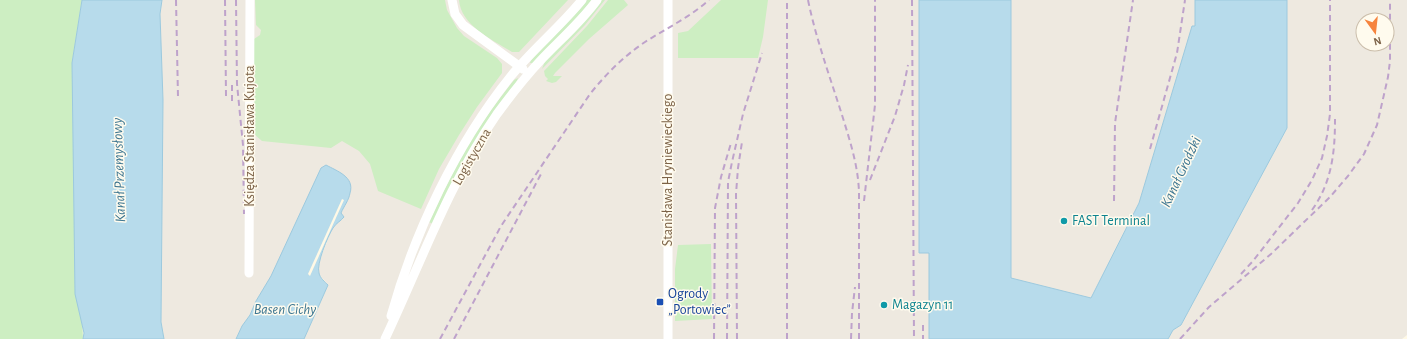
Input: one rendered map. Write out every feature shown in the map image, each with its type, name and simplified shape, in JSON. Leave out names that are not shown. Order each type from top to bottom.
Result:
[{"type":"street","name":"Księdza Stanisława Kujota","points":[[249,273],[250,0]]},
{"type":"street","points":[[452,0],[455,14],[463,25],[529,74]]},
{"type":"street","name":"Logistyczna","points":[[384,339],[396,295],[408,260],[442,185],[469,136],[495,97],[519,67],[582,0]]},
{"type":"street","name":"Logistyczna","points":[[384,339],[440,216],[465,167],[496,115],[529,74],[582,19],[597,0]]},
{"type":"street","name":"Stanisława Hryniewieckiego","points":[[668,0],[668,339]]},
{"type":"shaded area","points":[[162,0],[919,0],[919,253],[929,253],[929,339],[304,339],[328,285],[319,274],[319,262],[332,229],[336,223],[344,217],[341,213],[349,197],[271,276],[236,339],[164,339],[161,322],[163,100],[160,14]]},
{"type":"shaded area","points":[[1011,0],[1195,0],[1195,26],[1192,26],[1139,203],[1091,298],[1011,278]]},
{"type":"shaded area","points":[[1287,0],[1407,0],[1407,335],[1402,339],[1168,339],[1173,330],[1181,325],[1287,128]]},
{"type":"green space","points":[[0,0],[82,0],[72,63],[83,339],[0,339]]},
{"type":"green space","points":[[255,0],[445,0],[447,10],[457,28],[464,36],[497,58],[502,64],[502,73],[459,135],[439,169],[421,209],[378,191],[370,164],[359,151],[342,141],[331,148],[262,141],[254,134],[254,39],[260,35],[261,30],[256,25]]},
{"type":"green space","points":[[459,0],[568,0],[519,52],[512,52],[487,37],[472,25],[465,17]]},
{"type":"green space","points":[[587,0],[592,0],[576,19],[533,63],[530,63],[531,60]]},
{"type":"green space","points":[[602,0],[605,0],[585,25],[542,69],[545,61]]},
{"type":"green space","points":[[608,0],[624,0],[628,5],[589,39],[555,73],[553,76],[562,76],[556,82],[552,83],[546,81],[548,79],[545,76],[544,71],[587,26]]},
{"type":"green space","points":[[721,0],[768,0],[763,37],[758,58],[678,58],[678,33],[688,31]]},
{"type":"green space","points":[[518,78],[433,224],[429,222],[454,170],[471,140],[503,94],[514,80]]},
{"type":"green space","points":[[711,244],[712,319],[675,321],[675,269],[678,245]]},
{"type":"water","name":"Kanał Przemysłowy","points":[[82,0],[162,0],[160,14],[163,100],[161,322],[164,339],[83,339],[84,333],[75,294],[72,63]]},
{"type":"water","name":"Kanał Grodzki","points":[[919,0],[1011,0],[1011,278],[1091,298],[1139,203],[1192,26],[1195,26],[1195,0],[1287,0],[1287,128],[1181,325],[1173,330],[1168,339],[929,339],[929,253],[919,253]]},
{"type":"water","name":"Basen Cichy","points":[[326,165],[344,175],[348,179],[351,187],[349,198],[341,213],[344,217],[333,228],[319,263],[319,273],[321,278],[328,285],[304,339],[236,339],[271,276],[321,168]]},
{"type":"pier","points":[[342,199],[344,200],[310,276],[308,274]]},
{"type":"railway","points":[[176,0],[178,97]]},
{"type":"railway","points":[[225,0],[226,96]]},
{"type":"railway","points":[[236,0],[237,84],[243,145],[244,214]]},
{"type":"railway","points":[[440,339],[501,226],[590,94],[602,79],[630,53],[686,17],[709,0]]},
{"type":"railway","points":[[787,0],[787,339]]},
{"type":"railway","points":[[808,0],[819,44],[851,144],[857,172],[859,192],[859,339]]},
{"type":"railway","points":[[864,201],[875,105],[875,0]]},
{"type":"railway","points":[[912,0],[914,339]]},
{"type":"railway","points":[[1114,201],[1115,123],[1133,0]]},
{"type":"railway","points":[[1150,149],[1177,53],[1185,0]]},
{"type":"railway","points":[[1241,274],[1253,261],[1298,203],[1312,180],[1322,158],[1330,114],[1330,0]]},
{"type":"railway","points":[[1180,339],[1209,307],[1271,254],[1330,197],[1364,154],[1377,125],[1388,77],[1390,61],[1390,0]]},
{"type":"railway","points":[[727,339],[728,182],[743,114],[762,53]]},
{"type":"railway","points":[[870,180],[895,116],[908,65]]},
{"type":"railway","points":[[232,85],[232,101]]},
{"type":"railway","points":[[1312,210],[1319,199],[1328,178],[1333,155],[1335,119]]},
{"type":"railway","points":[[737,339],[736,194],[742,142]]},
{"type":"railway","points":[[714,339],[715,208],[721,177],[731,143]]},
{"type":"railway","points":[[454,339],[541,174]]},
{"type":"railway","points":[[851,339],[855,287]]},
{"type":"railway","points":[[923,325],[923,339]]},
{"type":"place","name":"FAST Terminal","points":[[1064,221]]},
{"type":"place","name":"Ogrody „Portowiec”","points":[[660,302]]},
{"type":"place","name":"Magazyn 11","points":[[884,305]]}]
